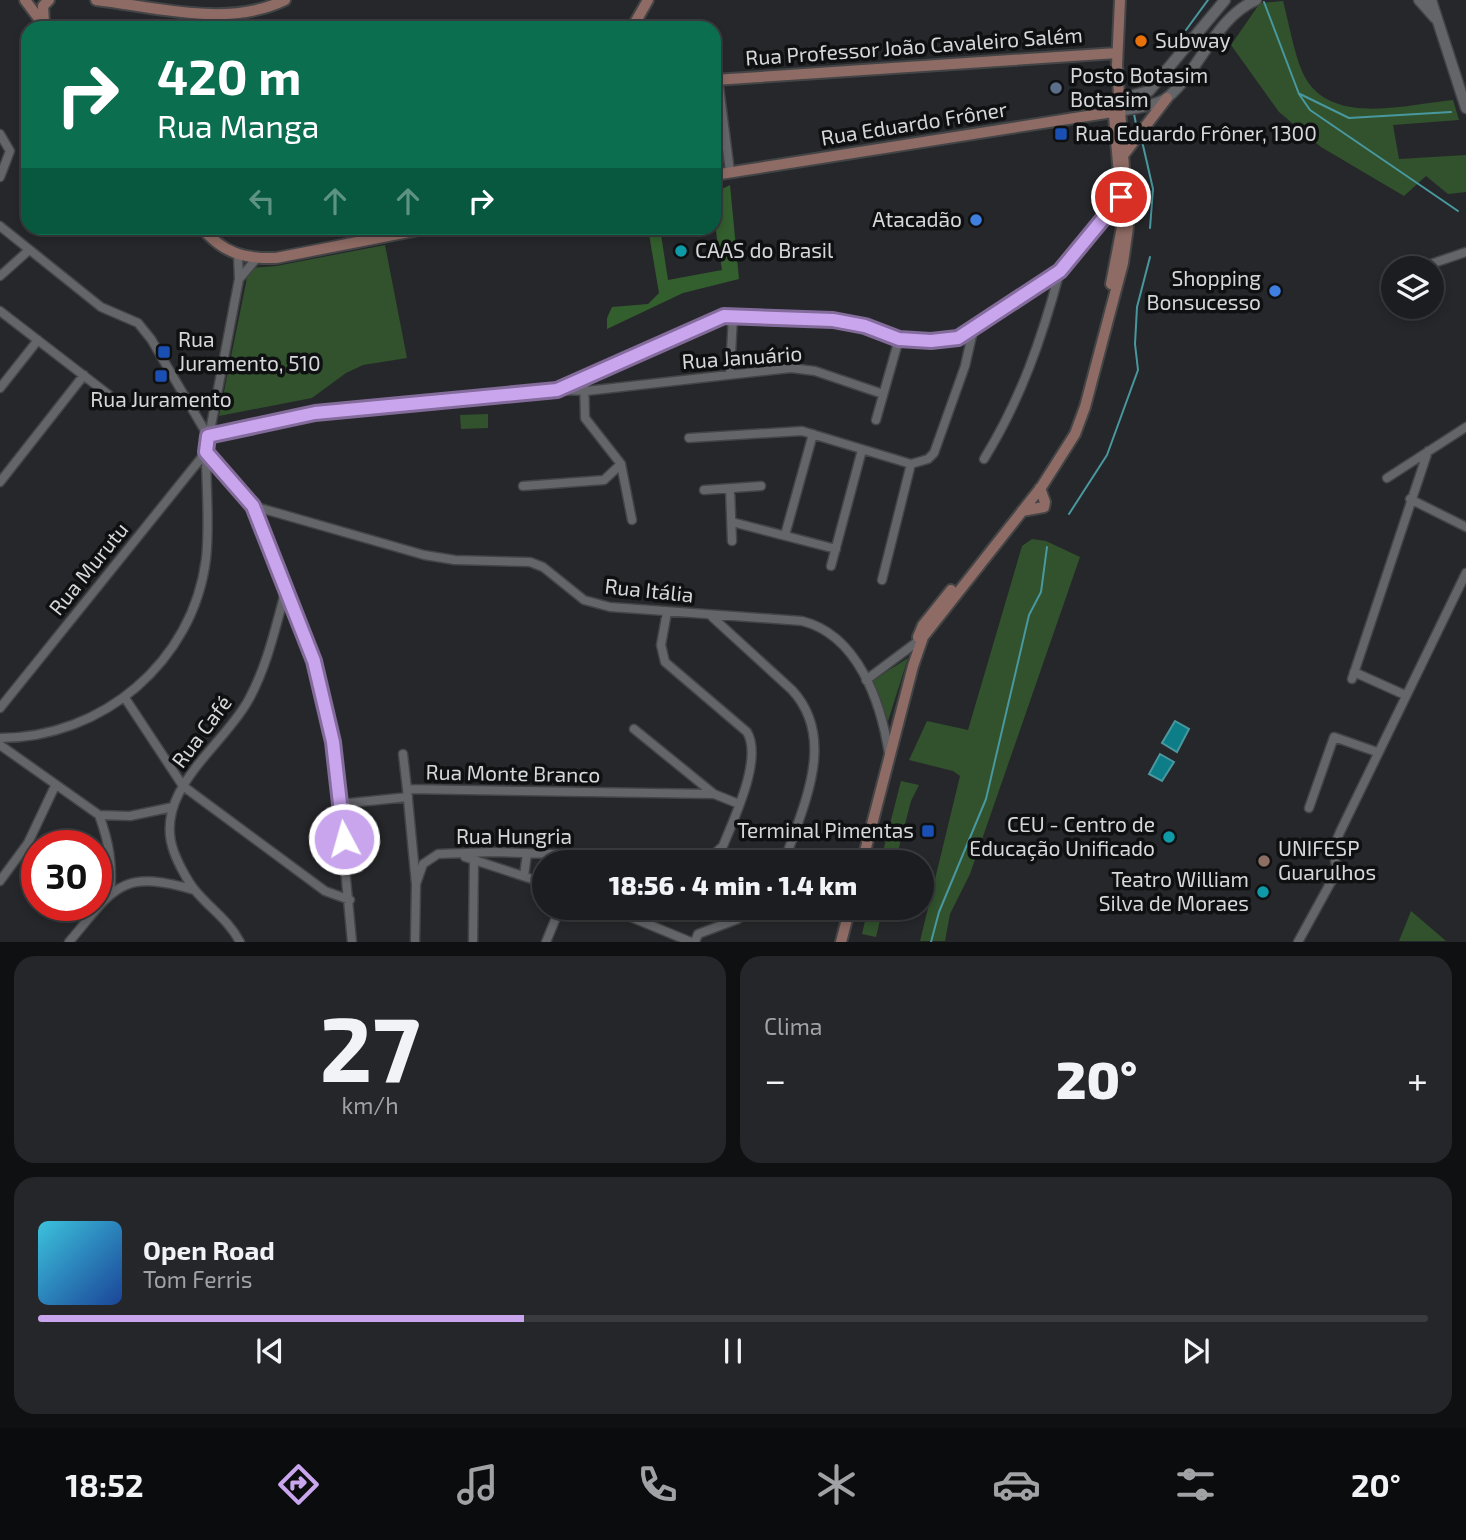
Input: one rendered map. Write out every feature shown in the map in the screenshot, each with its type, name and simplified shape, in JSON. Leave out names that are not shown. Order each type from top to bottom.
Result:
[{"type":"main road","points":[[25,0],[41,21]]},
{"type":"main road","points":[[44,21],[42,12],[49,0]]},
{"type":"main road","points":[[96,0],[224,15],[258,11],[285,0]]},
{"type":"main road","points":[[636,21],[648,0]]},
{"type":"main road","points":[[865,850],[923,637],[1041,488],[1075,434],[1085,407],[1123,263],[1128,227],[1114,53],[1113,0]]},
{"type":"main road","points":[[1114,53],[1120,0]]},
{"type":"main road","name":"Rua Professor João Cavaleiro Salém","points":[[721,80],[1114,53]]},
{"type":"main road","points":[[1125,153],[1167,98]]},
{"type":"main road","points":[[890,758],[894,721],[914,645],[923,625],[1030,492],[1074,427],[1110,290],[1123,222],[1125,153],[1118,108]]},
{"type":"main road","name":"Rua Eduardo Frôner","points":[[721,174],[1118,108]]},
{"type":"main road","points":[[209,235],[217,244],[238,256],[256,259],[276,258],[393,235]]},
{"type":"main road","points":[[841,942],[847,920]]},
{"type":"street","points":[[1118,108],[1149,91],[1225,0]]},
{"type":"street","points":[[1118,108],[1167,98],[1222,30],[1244,6],[1256,0]]},
{"type":"street","points":[[1419,0],[1435,19]]},
{"type":"street","points":[[1431,0],[1466,108]]},
{"type":"street","points":[[721,113],[730,172]]},
{"type":"street","points":[[0,134],[10,151],[0,177]]},
{"type":"street","points":[[208,436],[315,413],[557,390],[724,316],[850,323],[899,339],[944,341],[973,331],[1060,271],[1124,193]]},
{"type":"street","points":[[0,226],[101,307],[138,323],[208,436]]},
{"type":"street","points":[[0,276],[28,251]]},
{"type":"street","points":[[1444,259],[1466,251]]},
{"type":"street","points":[[0,738],[44,735],[69,729],[125,698],[147,678],[180,636],[200,586],[206,559],[206,452],[239,279],[238,256]]},
{"type":"street","points":[[239,279],[247,265],[256,259]]},
{"type":"street","points":[[984,459],[1017,401],[1029,372],[1060,271]]},
{"type":"street","points":[[0,310],[108,395]]},
{"type":"street","points":[[730,373],[733,315]]},
{"type":"street","points":[[690,438],[802,431],[911,464],[928,459],[934,453],[965,366],[973,331]]},
{"type":"street","points":[[876,420],[899,339]]},
{"type":"street","points":[[0,388],[38,340]]},
{"type":"street","name":"Rua Januário","points":[[557,390],[586,391],[730,373],[803,368],[883,394]]},
{"type":"street","points":[[0,482],[84,375]]},
{"type":"street","points":[[584,376],[587,424],[621,464],[632,520]]},
{"type":"street","points":[[1387,478],[1466,427]]},
{"type":"street","points":[[785,535],[813,434]]},
{"type":"street","points":[[831,566],[862,450]]},
{"type":"street","points":[[1405,695],[1353,676],[1428,451]]},
{"type":"street","points":[[206,452],[253,506],[314,661],[328,716],[340,804],[352,942]]},
{"type":"street","name":"Rua Murutu","points":[[0,708],[206,452]]},
{"type":"street","points":[[523,486],[604,480],[621,464]]},
{"type":"street","points":[[881,580],[911,464]]},
{"type":"street","points":[[704,490],[761,486]]},
{"type":"street","points":[[730,489],[732,541]]},
{"type":"street","points":[[1410,499],[1466,527]]},
{"type":"street","name":"Rua Itália","points":[[253,506],[424,555],[455,560],[530,562],[543,567],[584,600],[610,607],[802,621],[817,625],[855,658],[887,738],[890,758]]},
{"type":"street","points":[[732,522],[836,549]]},
{"type":"street","points":[[1298,942],[1337,871],[1335,843],[1466,573]]},
{"type":"street","name":"Rua Café","points":[[173,807],[183,786],[247,703],[266,661],[285,592]]},
{"type":"street","name":"Rua Café","points":[[277,622],[291,607]]},
{"type":"street","name":"Rua Hungria","points":[[415,884],[419,871],[430,858],[527,853],[707,858],[723,846],[753,756],[752,740],[747,732],[665,662],[662,645],[667,612]]},
{"type":"street","points":[[710,615],[803,701],[813,723],[815,764],[788,850]]},
{"type":"street","points":[[866,680],[923,637]]},
{"type":"street","points":[[125,698],[183,786],[351,914]]},
{"type":"street","points":[[634,729],[714,794],[739,804]]},
{"type":"street","points":[[1309,807],[1334,737],[1377,752]]},
{"type":"street","points":[[0,745],[99,815],[116,817],[173,807],[174,851],[194,890],[223,916],[240,942]]},
{"type":"street","points":[[340,804],[407,793],[403,754]]},
{"type":"street","points":[[0,881],[28,843],[55,786]]},
{"type":"street","name":"Rua Monte Branco","points":[[415,942],[415,884],[407,793],[714,794]]},
{"type":"street","points":[[149,812],[164,816],[172,829]]},
{"type":"street","points":[[99,815],[104,830]]},
{"type":"street","points":[[106,830],[116,817]]},
{"type":"street","points":[[524,876],[527,853]]},
{"type":"street","points":[[456,855],[474,858],[532,879]]},
{"type":"street","points":[[472,942],[474,858]]},
{"type":"street","points":[[112,865],[112,878]]},
{"type":"street","points":[[168,882],[177,878],[183,868]]},
{"type":"street","points":[[113,870],[128,884]]},
{"type":"street","points":[[112,892],[144,880],[168,882],[194,890]]},
{"type":"street","points":[[324,891],[350,900]]},
{"type":"street","points":[[547,942],[555,920]]},
{"type":"street","points":[[639,920],[693,942],[698,934],[735,920]]},
{"type":"street","points":[[69,942],[85,921]]},
{"type":"green space","points":[[1283,1],[1302,71],[1319,94],[1335,103],[1374,109],[1453,100],[1459,120],[1393,125],[1399,159],[1466,155],[1466,192],[1448,194],[1426,176],[1404,196],[1321,147],[1279,112],[1231,45],[1260,3]]},
{"type":"green space","points":[[730,185],[739,279],[683,293],[607,329],[607,318],[612,307],[648,304],[659,293],[649,235],[661,235],[668,280],[722,270],[717,235],[721,235],[721,190]]},
{"type":"green space","points":[[385,245],[407,358],[363,365],[346,373],[312,398],[219,416],[249,268],[276,266]]},
{"type":"green space","points":[[488,414],[488,428],[461,429],[460,415]]},
{"type":"green space","points":[[1032,539],[1046,541],[1080,557],[970,874],[950,914],[945,941],[920,941],[925,920],[934,920],[934,883],[960,776],[953,771],[909,760],[927,721],[968,730],[1022,546]]},
{"type":"green space","points":[[908,658],[888,721],[872,681]]},
{"type":"green space","points":[[901,781],[919,785],[911,801],[898,850],[883,850]]},
{"type":"green space","points":[[1411,911],[1446,941],[1399,941]]},
{"type":"green space","points":[[865,920],[880,920],[876,937],[862,934]]},
{"type":"water","points":[[1175,721],[1189,729],[1177,752],[1162,743]]},
{"type":"water","points":[[1160,754],[1174,762],[1162,781],[1149,774]]},
{"type":"waterway","points":[[1186,30],[1208,0]]},
{"type":"waterway","points":[[1264,2],[1299,94],[1310,110],[1458,211]]},
{"type":"waterway","points":[[1300,94],[1349,118],[1451,112]]},
{"type":"waterway","points":[[1134,114],[1137,129]]},
{"type":"waterway","points":[[1142,141],[1153,189],[1150,228]]},
{"type":"waterway","points":[[1069,514],[1107,455],[1138,370],[1135,344],[1137,307],[1150,257]]},
{"type":"waterway","points":[[931,942],[939,912],[986,799],[1029,615],[1041,592],[1047,547]]},
{"type":"place","name":"Subway","points":[[1141,41]]},
{"type":"place","name":"Posto Botasim Botasim","points":[[1056,88]]},
{"type":"place","name":"Rua Eduardo Frôner, 1300","points":[[1061,134]]},
{"type":"place","name":"Atacadão","points":[[976,220]]},
{"type":"place","name":"CAAS do Brasil","points":[[681,251]]},
{"type":"place","name":"Shopping Bonsucesso","points":[[1275,291]]},
{"type":"place","name":"Rua Juramento, 510","points":[[164,352]]},
{"type":"place","name":"Rua Juramento","points":[[161,376]]},
{"type":"place","name":"Terminal Pimentas","points":[[928,831]]},
{"type":"place","name":"CEU - Centro de Educação Unificado","points":[[1169,837]]},
{"type":"place","name":"UNIFESP Guarulhos","points":[[1264,861]]},
{"type":"place","name":"Teatro William Silva de Moraes","points":[[1263,892]]},
{"type":"route","points":[[344,839],[333,742],[314,661],[253,506],[206,452],[208,436],[315,413],[557,390],[605,366],[724,316],[833,320],[865,326],[899,339],[944,341],[958,338],[973,331],[1060,271],[1121,197]]}]
